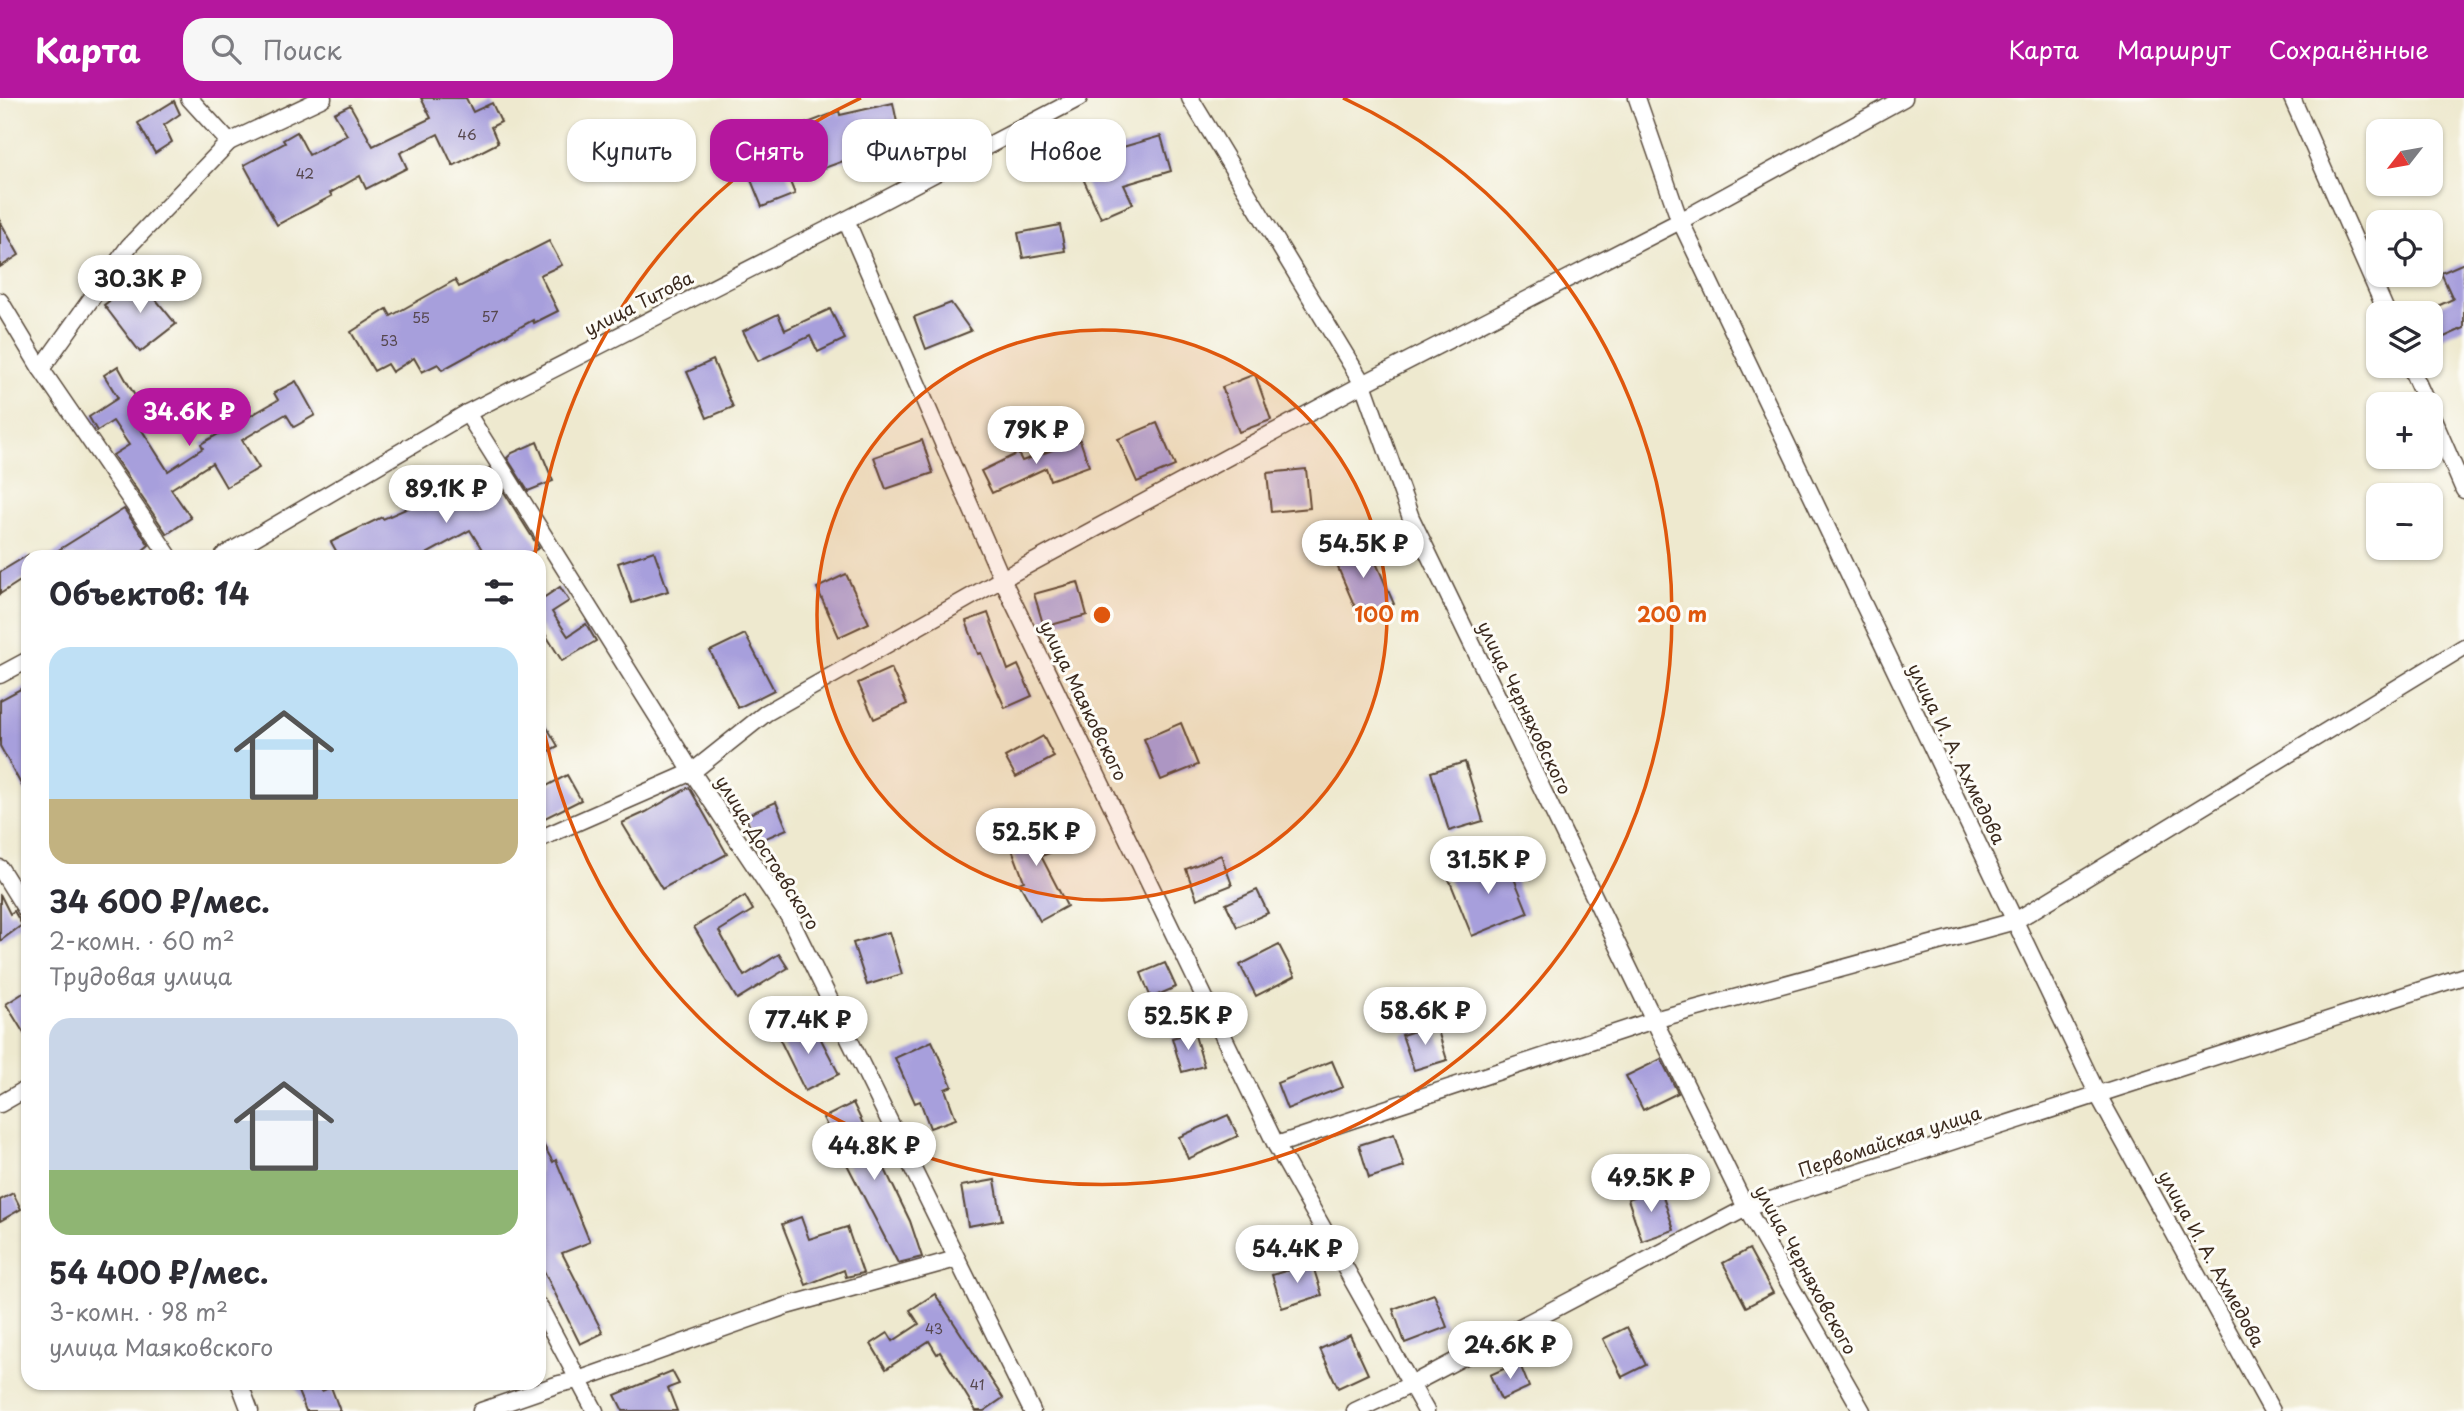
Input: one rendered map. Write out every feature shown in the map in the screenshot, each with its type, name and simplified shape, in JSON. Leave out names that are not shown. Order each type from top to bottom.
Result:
[{"type":"street","points":[[189,98],[229,142]]},
{"type":"street","points":[[41,369],[129,246],[229,142],[323,98]]},
{"type":"street","name":"улица Титова","points":[[233,550],[467,413],[1079,98]]},
{"type":"street","name":"улица Черняховского","points":[[1190,98],[1363,384],[1410,518],[1746,1208],[1862,1411]]},
{"type":"street","name":"улица И. А. Ахмедова","points":[[1637,98],[1680,221],[2098,1095],[2272,1411]]},
{"type":"street","points":[[546,836],[692,772],[766,713],[1002,579],[1363,384],[1680,221],[1905,98]]},
{"type":"street","points":[[2292,98],[2382,301]]},
{"type":"street","name":"улица Маяковского","points":[[846,220],[1002,579],[1276,1145],[1426,1411]]},
{"type":"street","points":[[0,301],[41,369],[165,550]]},
{"type":"street","name":"улица Достоевского","points":[[467,413],[692,772],[789,917],[1031,1411]]},
{"type":"street","points":[[2443,442],[2464,490]]},
{"type":"street","points":[[1276,1145],[1654,1020],[2015,921],[2464,647]]},
{"type":"street","points":[[0,675],[21,664]]},
{"type":"street","points":[[0,868],[21,902]]},
{"type":"street","name":"Первомайская улица","points":[[1355,1411],[1746,1208],[2464,976]]},
{"type":"street","points":[[0,1104],[21,1092]]},
{"type":"street","points":[[546,1388],[578,1381],[786,1306],[956,1259]]},
{"type":"street","points":[[546,1319],[595,1411]]},
{"type":"street","points":[[242,1390],[250,1411]]},
{"type":"street","points":[[481,1411],[542,1390]]},
{"type":"building","points":[[421,98],[466,98],[473,112],[492,103],[501,122],[491,127],[498,143],[453,166],[438,134],[400,153],[407,168],[366,189],[360,176],[330,193],[332,196],[277,225],[244,165],[285,143],[283,140],[297,132],[309,155],[347,135],[334,113],[350,105],[373,146],[431,118]]},
{"type":"building","points":[[174,101],[180,114],[164,125],[172,142],[155,153],[138,123]]},
{"type":"building","points":[[893,103],[896,119],[842,119],[842,162],[828,167],[828,119],[818,119],[839,111],[840,115]]},
{"type":"building","points":[[1161,136],[1171,171],[1124,185],[1133,204],[1101,218],[1085,182],[1126,182],[1126,146]]},
{"type":"building","points":[[752,182],[790,182],[795,194],[762,207]]},
{"type":"building","points":[[0,221],[19,255],[0,267]]},
{"type":"building","points":[[1060,225],[1065,251],[1023,258],[1018,233]]},
{"type":"building","points":[[549,241],[562,265],[540,275],[558,311],[534,323],[533,320],[442,370],[438,364],[422,372],[414,358],[392,372],[387,364],[374,371],[351,332],[387,309],[391,316],[455,280],[459,287]]},
{"type":"building","points":[[2464,263],[2464,328],[2443,338],[2443,304],[2453,299],[2443,272]]},
{"type":"building","points":[[139,279],[176,324],[140,352],[104,305]]},
{"type":"building","points":[[951,303],[971,331],[926,349],[914,317]]},
{"type":"building","points":[[830,309],[845,339],[818,352],[810,336],[758,361],[743,331],[778,314],[785,330]]},
{"type":"building","points":[[713,360],[733,407],[707,418],[687,372]]},
{"type":"building","points":[[118,366],[139,403],[129,410],[168,471],[203,448],[201,444],[278,400],[274,393],[296,381],[315,415],[294,427],[286,414],[242,440],[259,468],[226,487],[212,463],[171,489],[191,518],[167,534],[113,455],[129,445],[113,421],[97,431],[89,417],[118,398],[104,375]]},
{"type":"building","points":[[1255,374],[1271,420],[1239,432],[1222,387]]},
{"type":"building","points":[[1157,423],[1175,466],[1137,482],[1118,439]]},
{"type":"building","points":[[922,440],[933,473],[886,489],[874,457]]},
{"type":"building","points":[[1080,440],[1089,466],[1050,480],[1046,468],[992,493],[981,471],[1018,453],[1022,461]]},
{"type":"building","points":[[537,442],[553,481],[528,491],[507,458]]},
{"type":"building","points":[[489,468],[539,548],[482,550],[470,530],[434,550],[336,550],[331,542],[382,517],[383,519],[431,498],[463,480],[465,483]]},
{"type":"building","points":[[1306,469],[1310,508],[1271,512],[1267,473]]},
{"type":"building","points":[[124,509],[149,545],[143,550],[59,550]]},
{"type":"building","points":[[1367,542],[1394,604],[1360,619],[1333,556]]},
{"type":"building","points":[[654,551],[668,591],[632,603],[618,563]]},
{"type":"building","points":[[21,559],[21,580],[0,594],[0,572]]},
{"type":"building","points":[[846,574],[869,623],[839,637],[817,588]]},
{"type":"building","points":[[1078,582],[1087,615],[1044,627],[1034,594]]},
{"type":"building","points":[[560,587],[569,601],[552,612],[568,636],[586,624],[596,641],[562,661],[546,635],[546,596]]},
{"type":"building","points":[[988,613],[1008,670],[1018,665],[1032,696],[1005,708],[981,653],[978,654],[966,621]]},
{"type":"building","points":[[745,634],[774,690],[738,708],[710,651]]},
{"type":"building","points":[[891,668],[907,704],[874,719],[858,683]]},
{"type":"building","points":[[21,689],[21,784],[0,746],[0,700]]},
{"type":"building","points":[[1181,723],[1198,765],[1161,780],[1144,739]]},
{"type":"building","points":[[546,726],[558,746],[546,752]]},
{"type":"building","points":[[1043,736],[1054,757],[1016,777],[1005,757]]},
{"type":"building","points":[[1465,762],[1483,821],[1449,831],[1431,772]]},
{"type":"building","points":[[567,775],[581,800],[546,818],[546,786]]},
{"type":"building","points":[[689,787],[727,854],[662,889],[622,823]]},
{"type":"building","points":[[776,802],[787,829],[757,842],[745,816]]},
{"type":"building","points":[[1043,819],[1055,851],[1041,856],[1067,906],[1040,921],[1019,883],[1024,881],[1006,833]]},
{"type":"building","points":[[1221,855],[1232,885],[1197,899],[1186,869]]},
{"type":"building","points":[[1505,856],[1528,913],[1472,936],[1449,879]]},
{"type":"building","points":[[1257,890],[1268,913],[1237,927],[1226,904]]},
{"type":"building","points":[[0,894],[10,914],[14,911],[21,926],[0,941]]},
{"type":"building","points":[[745,896],[753,910],[719,931],[744,976],[779,954],[788,968],[737,999],[694,927]]},
{"type":"building","points":[[889,932],[902,974],[867,985],[853,943]]},
{"type":"building","points":[[1279,945],[1295,976],[1256,996],[1240,965]]},
{"type":"building","points":[[1165,963],[1176,987],[1151,998],[1141,973]]},
{"type":"building","points":[[21,994],[21,1029],[6,1004]]},
{"type":"building","points":[[812,1022],[839,1074],[805,1091],[778,1036]]},
{"type":"building","points":[[1436,1024],[1447,1060],[1414,1070],[1402,1035]]},
{"type":"building","points":[[1194,1032],[1204,1066],[1182,1072],[1172,1038]]},
{"type":"building","points":[[932,1041],[952,1086],[945,1089],[956,1119],[930,1128],[920,1101],[915,1103],[895,1058]]},
{"type":"building","points":[[1661,1059],[1678,1093],[1643,1110],[1626,1076]]},
{"type":"building","points":[[1332,1061],[1343,1087],[1287,1109],[1277,1083]]},
{"type":"building","points":[[853,1103],[910,1221],[922,1257],[898,1263],[823,1118]]},
{"type":"building","points":[[1228,1115],[1238,1136],[1188,1159],[1179,1137]]},
{"type":"building","points":[[1394,1134],[1404,1167],[1369,1178],[1359,1145]]},
{"type":"building","points":[[546,1150],[553,1162],[556,1160],[590,1242],[562,1253],[603,1333],[580,1344],[546,1275]]},
{"type":"building","points":[[995,1180],[1002,1220],[968,1226],[961,1186]]},
{"type":"building","points":[[1660,1188],[1674,1230],[1642,1241],[1628,1199]]},
{"type":"building","points":[[13,1193],[21,1209],[0,1221],[0,1200]]},
{"type":"building","points":[[801,1217],[809,1239],[847,1227],[863,1273],[846,1277],[844,1270],[806,1285],[782,1224]]},
{"type":"building","points":[[1749,1249],[1773,1293],[1746,1307],[1723,1263]]},
{"type":"building","points":[[1312,1263],[1322,1295],[1282,1308],[1272,1275]]},
{"type":"building","points":[[935,1294],[1003,1398],[984,1411],[976,1411],[940,1352],[937,1354],[929,1341],[886,1369],[871,1344],[888,1333],[893,1341],[919,1324],[910,1310]]},
{"type":"building","points":[[1434,1294],[1447,1327],[1405,1343],[1393,1309]]},
{"type":"building","points":[[1627,1327],[1646,1365],[1622,1377],[1603,1339]]},
{"type":"building","points":[[1350,1335],[1368,1374],[1338,1388],[1320,1349]]},
{"type":"building","points":[[1519,1362],[1529,1387],[1501,1400],[1490,1375]]},
{"type":"building","points":[[672,1371],[679,1384],[668,1388],[677,1411],[623,1411],[615,1395]]},
{"type":"building","points":[[297,1390],[332,1390],[340,1411],[306,1411]]}]
